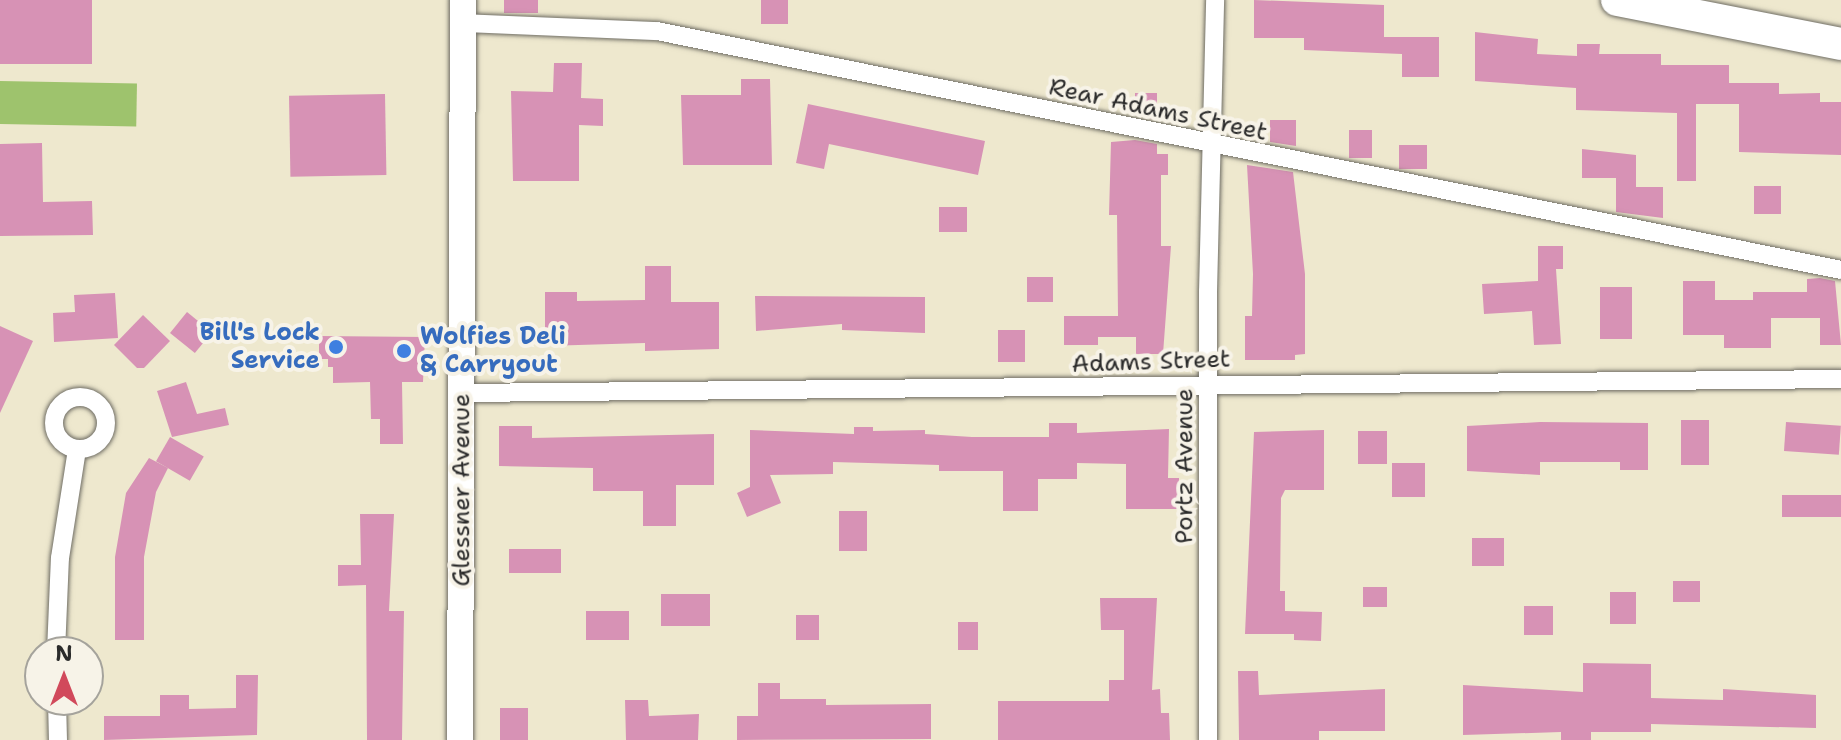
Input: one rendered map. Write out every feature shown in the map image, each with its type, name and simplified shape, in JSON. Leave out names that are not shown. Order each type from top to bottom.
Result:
[{"type":"highway","points":[[1617,0],[1841,44]]},
{"type":"street","name":"Portz Avenue","points":[[1208,740],[1211,146],[1215,0]]},
{"type":"street","name":"Rear Adams Street","points":[[463,12],[657,31],[1211,146],[1841,270]]},
{"type":"street","name":"Glessner Avenue","points":[[460,740],[463,12]]},
{"type":"street","name":"Adams Street","points":[[462,393],[1209,383],[1841,379]]},
{"type":"street","points":[[57,636],[60,558],[77,450]]},
{"type":"street","points":[[57,716],[58,740]]},
{"type":"green space","points":[[0,81],[137,83],[136,126],[0,124]]},
{"type":"building","points":[[0,0],[92,0],[92,64],[0,64]]},
{"type":"building","points":[[504,0],[538,0],[538,13],[504,13]]},
{"type":"building","points":[[761,0],[788,0],[788,24],[761,24]]},
{"type":"building","points":[[1254,0],[1384,5],[1384,37],[1439,37],[1439,77],[1402,77],[1402,54],[1304,50],[1304,38],[1254,38]]},
{"type":"building","points":[[1475,32],[1538,39],[1537,54],[1577,56],[1577,44],[1600,44],[1599,54],[1661,54],[1661,65],[1729,65],[1729,83],[1779,83],[1779,94],[1820,93],[1820,102],[1841,102],[1841,155],[1739,152],[1739,104],[1696,104],[1696,181],[1677,181],[1677,113],[1576,110],[1576,88],[1475,81]]},
{"type":"building","points":[[554,63],[582,63],[581,98],[603,99],[603,126],[579,125],[579,181],[513,181],[511,91],[553,92]]},
{"type":"building","points":[[741,79],[770,79],[772,165],[683,165],[681,95],[741,95]]},
{"type":"building","points":[[1135,93],[1157,93],[1157,120],[1135,115]]},
{"type":"building","points":[[385,94],[386,175],[290,177],[289,96]]},
{"type":"building","points":[[808,104],[985,141],[978,175],[829,144],[824,169],[796,163]]},
{"type":"building","points":[[1270,120],[1296,120],[1296,146],[1270,142]]},
{"type":"building","points":[[1349,130],[1372,130],[1372,158],[1349,158]]},
{"type":"building","points":[[1135,140],[1157,144],[1157,154],[1168,154],[1168,175],[1161,175],[1161,246],[1171,246],[1163,354],[1136,354],[1136,337],[1098,337],[1098,345],[1064,345],[1064,316],[1118,316],[1117,215],[1109,215],[1111,142]]},
{"type":"building","points":[[42,143],[43,202],[92,201],[93,235],[0,236],[0,144]]},
{"type":"building","points":[[1399,145],[1427,145],[1427,169],[1399,169]]},
{"type":"building","points":[[1582,149],[1636,155],[1636,187],[1663,187],[1663,218],[1616,212],[1616,178],[1582,178]]},
{"type":"building","points":[[1247,165],[1293,172],[1305,274],[1305,354],[1295,355],[1295,360],[1245,360],[1245,316],[1252,316],[1253,274]]},
{"type":"building","points":[[1754,186],[1781,186],[1781,214],[1754,214]]},
{"type":"building","points":[[939,207],[967,207],[967,232],[939,232]]},
{"type":"building","points":[[1538,246],[1563,246],[1563,269],[1556,269],[1561,344],[1534,345],[1532,311],[1484,314],[1482,284],[1538,281]]},
{"type":"building","points":[[645,266],[671,266],[671,302],[719,302],[719,349],[645,351],[645,343],[545,346],[545,292],[577,292],[577,301],[645,300]]},
{"type":"building","points":[[1027,277],[1053,277],[1053,302],[1027,302]]},
{"type":"building","points":[[1807,279],[1835,281],[1841,345],[1820,345],[1820,318],[1771,318],[1771,348],[1724,348],[1724,335],[1683,335],[1683,281],[1715,281],[1715,300],[1753,300],[1753,292],[1807,292]]},
{"type":"building","points":[[1600,287],[1632,287],[1632,339],[1600,339]]},
{"type":"building","points":[[115,293],[118,338],[54,342],[53,313],[75,312],[74,295]]},
{"type":"building","points":[[755,296],[925,297],[925,333],[842,330],[842,324],[756,331]]},
{"type":"building","points":[[187,312],[212,332],[195,353],[170,333]]},
{"type":"building","points":[[143,315],[170,341],[144,368],[137,368],[114,345]]},
{"type":"building","points":[[0,326],[33,341],[0,413]]},
{"type":"building","points":[[998,330],[1025,330],[1025,362],[998,362]]},
{"type":"building","points":[[319,336],[425,337],[423,382],[402,382],[403,444],[380,444],[380,419],[371,419],[370,382],[333,383],[333,367],[328,367],[328,359],[319,359]]},
{"type":"building","points":[[186,382],[197,414],[225,408],[229,425],[172,437],[157,391]]},
{"type":"building","points":[[1681,420],[1709,420],[1709,465],[1681,465]]},
{"type":"building","points":[[1540,422],[1648,423],[1648,470],[1620,470],[1620,462],[1540,462],[1540,475],[1467,471],[1467,426]]},
{"type":"building","points":[[1786,422],[1841,426],[1839,455],[1784,451]]},
{"type":"building","points":[[1049,423],[1077,423],[1077,433],[1169,429],[1168,478],[1179,478],[1179,509],[1126,509],[1126,464],[1077,463],[1077,479],[1038,479],[1038,511],[1003,511],[1003,471],[939,471],[939,465],[833,462],[833,474],[770,475],[781,503],[747,517],[737,493],[750,487],[750,430],[854,434],[854,427],[873,427],[873,431],[925,430],[925,434],[972,437],[1049,437]]},
{"type":"building","points":[[499,426],[532,426],[532,438],[714,434],[714,485],[676,485],[676,526],[643,526],[643,491],[593,491],[593,468],[499,466]]},
{"type":"building","points":[[1324,430],[1324,490],[1285,490],[1281,498],[1280,591],[1285,591],[1285,611],[1322,612],[1321,641],[1294,640],[1294,634],[1245,634],[1254,432]]},
{"type":"building","points":[[1358,431],[1387,431],[1387,464],[1358,464]]},
{"type":"building","points":[[170,437],[204,456],[190,481],[156,461]]},
{"type":"building","points":[[149,458],[168,468],[156,492],[144,557],[144,640],[115,640],[115,557],[126,493]]},
{"type":"building","points":[[1392,463],[1425,463],[1425,497],[1392,497]]},
{"type":"building","points":[[1782,495],[1841,495],[1841,517],[1782,517]]},
{"type":"building","points":[[839,511],[867,511],[867,551],[839,551]]},
{"type":"building","points":[[360,514],[394,514],[389,611],[404,611],[402,740],[367,740],[366,585],[338,586],[338,565],[361,565]]},
{"type":"building","points":[[1472,538],[1504,538],[1504,566],[1472,566]]},
{"type":"building","points":[[509,549],[561,549],[561,573],[509,573]]},
{"type":"building","points":[[1673,581],[1700,581],[1700,602],[1673,602]]},
{"type":"building","points":[[1363,587],[1387,587],[1387,607],[1363,607]]},
{"type":"building","points":[[1610,592],[1636,592],[1636,624],[1610,624]]},
{"type":"building","points":[[661,594],[710,594],[710,626],[661,626]]},
{"type":"building","points":[[1100,598],[1157,598],[1152,690],[1160,689],[1161,713],[1169,713],[1170,740],[998,740],[998,701],[1109,701],[1109,680],[1124,680],[1124,630],[1101,630]]},
{"type":"building","points":[[1524,606],[1553,606],[1553,635],[1524,635]]},
{"type":"building","points":[[586,611],[629,611],[629,640],[586,640]]},
{"type":"building","points":[[796,615],[819,615],[819,640],[796,640]]},
{"type":"building","points":[[958,622],[978,622],[978,650],[958,650]]},
{"type":"building","points":[[1583,663],[1651,664],[1651,698],[1723,700],[1723,689],[1816,695],[1816,728],[1651,724],[1651,732],[1591,732],[1591,740],[1561,740],[1561,732],[1463,735],[1463,685],[1583,692]]},
{"type":"building","points":[[1238,671],[1258,671],[1259,695],[1385,689],[1385,731],[1319,731],[1319,740],[1239,740]]},
{"type":"building","points":[[236,675],[258,675],[257,735],[104,740],[104,716],[160,716],[160,695],[189,695],[189,709],[236,708]]},
{"type":"building","points":[[758,683],[780,683],[780,699],[826,699],[826,705],[931,704],[931,739],[737,740],[737,716],[758,716]]},
{"type":"building","points":[[625,700],[648,700],[649,716],[699,714],[698,740],[626,740]]},
{"type":"building","points":[[500,708],[528,708],[528,740],[500,740]]},
{"type":"place","name":"Bill's Lock Service","points":[[336,347]]},
{"type":"place","name":"Wolfies Deli & Carryout","points":[[404,351]]}]
